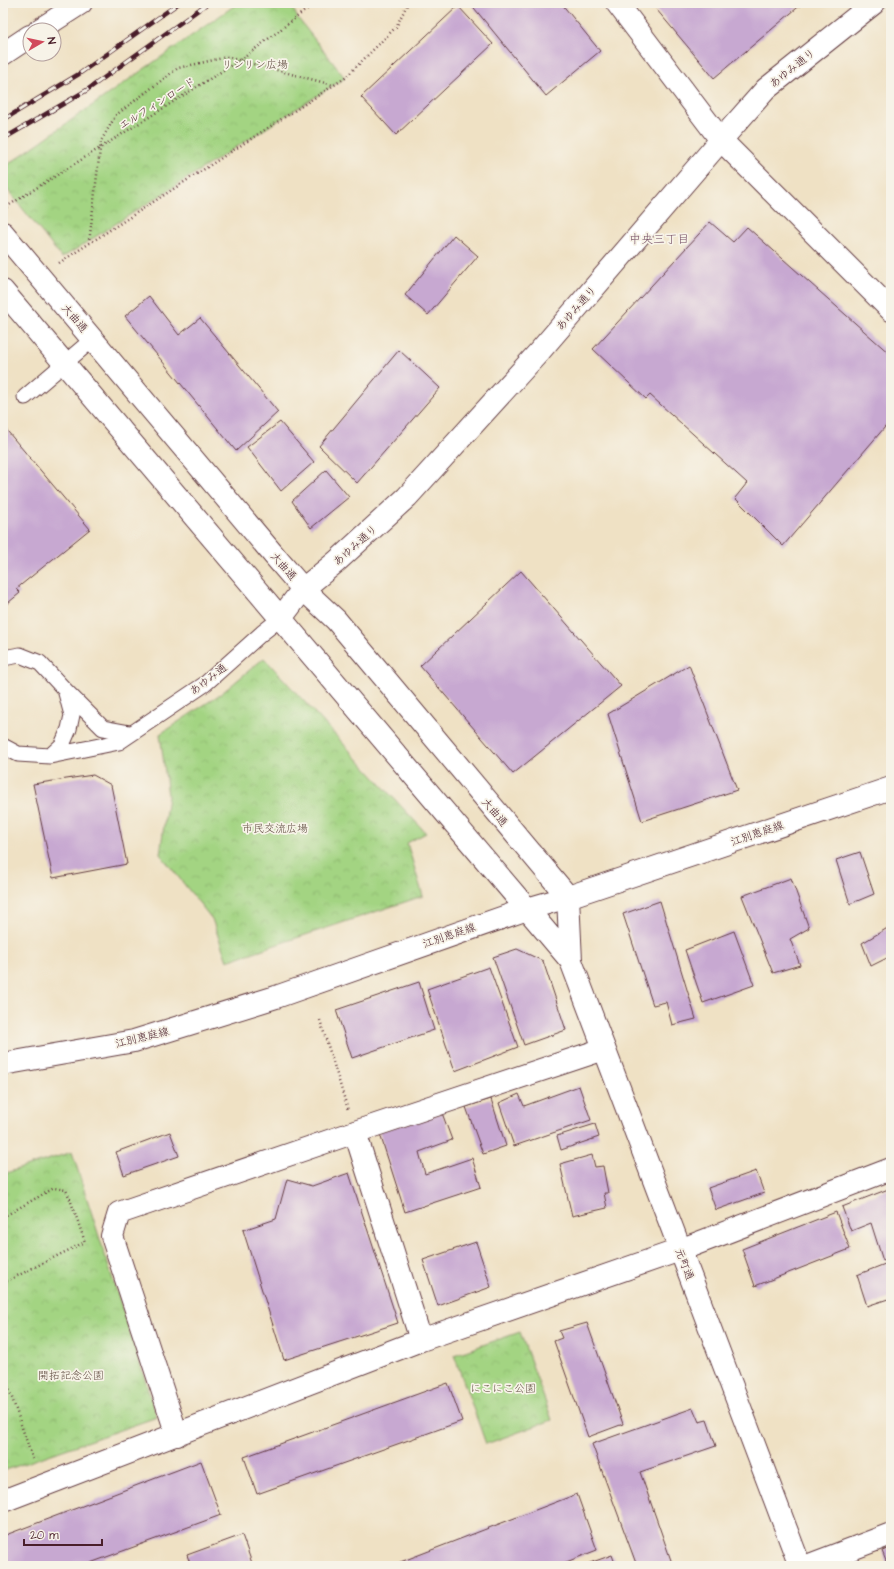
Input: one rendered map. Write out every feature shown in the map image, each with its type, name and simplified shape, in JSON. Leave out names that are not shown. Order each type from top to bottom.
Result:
[{"type":"street","points":[[51,22],[81,3]]},
{"type":"street","points":[[617,3],[721,140],[891,310]]},
{"type":"street","name":"あゆみ通り","points":[[281,618],[303,589],[336,562],[407,497],[539,352],[766,89],[874,3]]},
{"type":"street","points":[[3,54],[22,41]]},
{"type":"street","name":"大曲通","points":[[3,233],[40,275],[303,589],[336,620],[568,897]]},
{"type":"street","points":[[3,291],[571,961]]},
{"type":"street","name":"江別恵庭線","points":[[3,1064],[134,1041],[276,997],[527,909],[568,897],[891,788]]},
{"type":"street","points":[[568,897],[571,961]]},
{"type":"street","name":"元町通","points":[[571,961],[800,1566]]},
{"type":"street","points":[[177,1434],[112,1236],[119,1213],[604,1049]]},
{"type":"street","points":[[355,1132],[421,1340]]},
{"type":"street","points":[[3,1501],[421,1340],[680,1250],[891,1169]]},
{"type":"street","points":[[807,1566],[891,1534]]},
{"type":"lane","points":[[25,397],[93,339]]},
{"type":"lane","name":"あゆみ通","points":[[3,746],[18,754],[50,756],[119,742],[130,733],[205,684],[281,618]]},
{"type":"lane","points":[[3,658],[20,655],[40,663],[103,728],[130,733]]},
{"type":"lane","points":[[50,756],[62,745],[69,729],[72,715],[65,690]]},
{"type":"path","name":"エルフィンロード","points":[[3,209],[246,56],[315,3]]},
{"type":"path","points":[[40,275],[345,78],[396,27],[408,3]]},
{"type":"path","points":[[89,243],[101,141],[116,115],[178,68],[227,57],[334,85]]},
{"type":"path","points":[[320,1020],[355,1132]]},
{"type":"path","points":[[3,1217],[54,1188],[66,1190],[85,1242]]},
{"type":"path","points":[[3,1283],[85,1242],[112,1236]]},
{"type":"path","points":[[3,1371],[33,1460]]},
{"type":"green space","name":"リンリン広場","points":[[238,3],[291,3],[297,17],[345,78],[62,258],[3,184],[3,168]]},
{"type":"green space","name":"市民交流広場","points":[[264,658],[426,833],[407,843],[423,896],[227,961],[212,919],[160,854],[168,796],[160,734],[222,693]]},
{"type":"green space","name":"開拓記念公園","points":[[72,1152],[157,1417],[3,1471],[3,1174]]},
{"type":"green space","name":"にこにこ公園","points":[[520,1332],[552,1420],[486,1444],[454,1355]]},
{"type":"building","points":[[470,3],[561,3],[600,51],[546,96]]},
{"type":"building","points":[[651,3],[803,3],[714,78]]},
{"type":"building","points":[[458,6],[493,44],[396,135],[361,97]]},
{"type":"building","points":[[710,222],[733,242],[747,227],[891,355],[891,420],[783,546],[735,498],[747,483],[650,395],[646,399],[593,349]]},
{"type":"building","points":[[454,235],[478,256],[428,315],[405,295]]},
{"type":"building","points":[[149,296],[179,335],[200,318],[278,412],[236,451],[125,316]]},
{"type":"building","points":[[399,350],[440,388],[357,483],[319,446]]},
{"type":"building","points":[[280,422],[314,462],[281,491],[247,447]]},
{"type":"building","points":[[3,426],[90,529],[16,589],[20,593],[3,607]]},
{"type":"building","points":[[326,470],[349,497],[311,528],[292,501]]},
{"type":"building","points":[[521,571],[621,686],[513,774],[420,666]]},
{"type":"building","points":[[689,665],[737,790],[642,821],[608,714]]},
{"type":"building","points":[[93,775],[111,785],[127,864],[53,878],[33,784]]},
{"type":"building","points":[[860,852],[874,894],[850,904],[836,860]]},
{"type":"building","points":[[791,878],[809,928],[790,939],[800,965],[773,973],[742,896]]},
{"type":"building","points":[[660,901],[696,1019],[672,1025],[666,1002],[653,1005],[623,914]]},
{"type":"building","points":[[891,926],[891,956],[871,966],[862,943]]},
{"type":"building","points":[[734,931],[754,985],[703,1003],[685,950]]},
{"type":"building","points":[[517,949],[543,961],[566,1030],[524,1045],[493,957]]},
{"type":"building","points":[[489,967],[518,1047],[455,1071],[427,989]]},
{"type":"building","points":[[419,982],[434,1030],[352,1058],[336,1010]]},
{"type":"building","points":[[579,1086],[591,1120],[514,1146],[499,1103],[519,1094],[524,1106]]},
{"type":"building","points":[[491,1099],[506,1146],[483,1154],[466,1107]]},
{"type":"building","points":[[442,1113],[452,1140],[419,1152],[425,1174],[472,1158],[481,1187],[405,1212],[379,1131]]},
{"type":"building","points":[[595,1124],[599,1137],[561,1150],[557,1136]]},
{"type":"building","points":[[170,1132],[179,1156],[124,1175],[116,1152]]},
{"type":"building","points":[[592,1155],[595,1167],[603,1166],[608,1193],[604,1193],[607,1208],[572,1216],[560,1164]]},
{"type":"building","points":[[756,1171],[764,1193],[716,1210],[708,1188]]},
{"type":"building","points":[[349,1173],[398,1323],[284,1360],[243,1230],[276,1219],[287,1179],[312,1186]]},
{"type":"building","points":[[891,1188],[891,1258],[883,1261],[871,1223],[851,1231],[842,1207]]},
{"type":"building","points":[[836,1212],[850,1249],[755,1286],[742,1249]]},
{"type":"building","points":[[476,1242],[491,1287],[438,1306],[423,1260]]},
{"type":"building","points":[[890,1262],[891,1298],[867,1306],[857,1275]]},
{"type":"building","points":[[587,1323],[623,1424],[588,1437],[554,1341],[562,1338],[559,1331]]},
{"type":"building","points":[[448,1383],[462,1421],[257,1494],[244,1457]]},
{"type":"building","points":[[693,1408],[699,1422],[707,1420],[716,1446],[640,1472],[673,1566],[637,1566],[592,1444]]},
{"type":"building","points":[[201,1461],[221,1515],[82,1566],[3,1566],[3,1536]]},
{"type":"building","points":[[577,1494],[597,1550],[556,1566],[390,1566]]},
{"type":"building","points":[[242,1535],[253,1566],[191,1566],[187,1555]]},
{"type":"building","points":[[891,1548],[891,1566],[888,1566],[882,1551]]},
{"type":"building","points":[[612,1555],[616,1566],[588,1566],[587,1564]]},
{"type":"railway","points":[[3,120],[79,74],[179,3]]},
{"type":"railway","points":[[3,139],[87,90],[208,3]]},
{"type":"district","name":"中央三丁目","points":[[659,239]]}]
